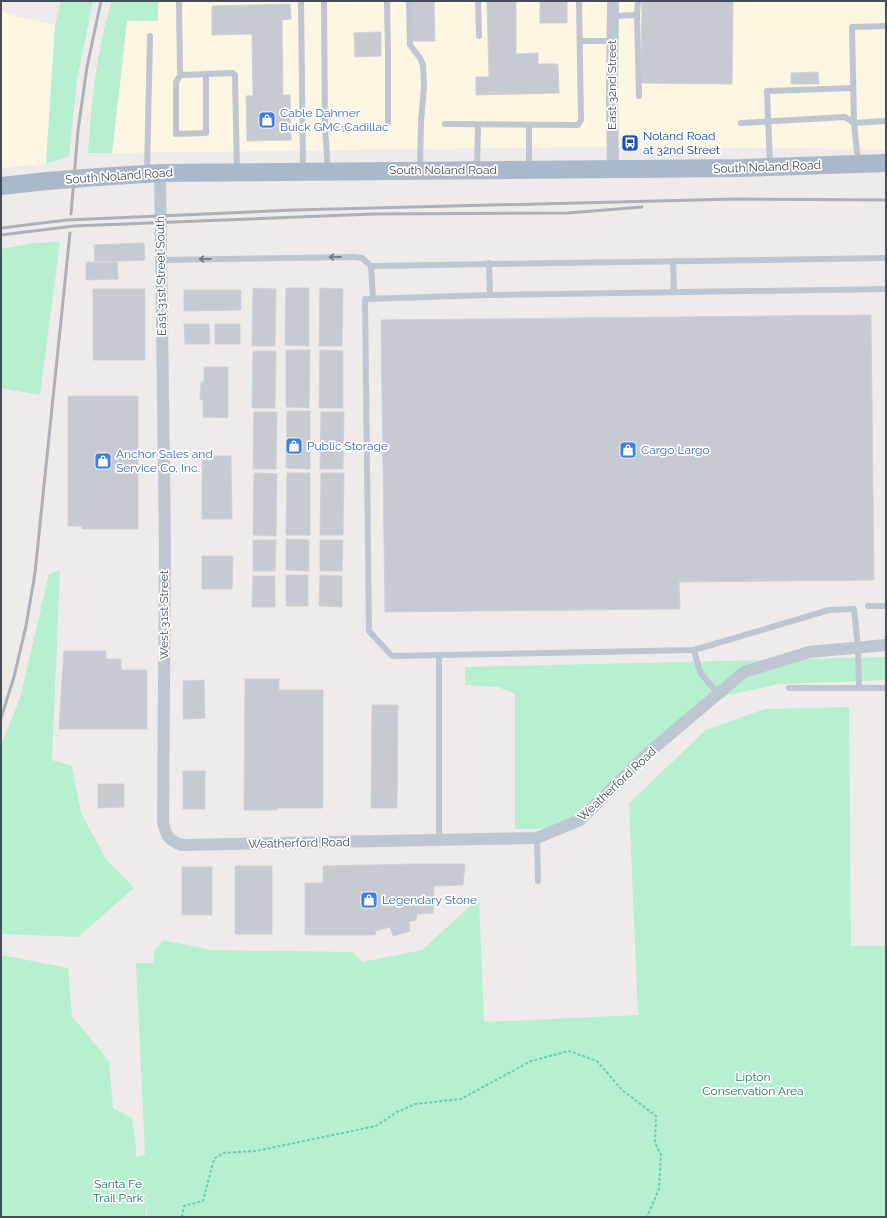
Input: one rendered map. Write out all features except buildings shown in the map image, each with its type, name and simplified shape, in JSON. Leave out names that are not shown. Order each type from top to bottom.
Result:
[{"type":"main road","name":"South Noland Road","points":[[1,186],[153,173],[770,167],[886,163]]},
{"type":"street","name":"East 32nd Street","points":[[613,1],[613,169]]},
{"type":"street","name":"East 31st Street South","points":[[153,173],[161,260],[162,380]]},
{"type":"street","name":"West 31st Street","points":[[162,380],[165,549],[163,822],[166,835],[172,841],[177,843]]},
{"type":"street","name":"Weatherford Road","points":[[177,843],[181,845],[537,838],[580,820],[648,753],[744,672],[809,652],[886,645]]},
{"type":"lane","points":[[179,1],[181,74],[176,82],[176,134],[206,133],[206,74]]},
{"type":"lane","points":[[302,1],[303,171]]},
{"type":"lane","points":[[324,1],[325,129],[328,171]]},
{"type":"lane","points":[[325,129],[386,128],[388,123],[387,1]]},
{"type":"lane","points":[[409,1],[410,44],[424,65],[420,171]]},
{"type":"lane","points":[[478,1],[478,36]]},
{"type":"lane","points":[[445,124],[578,125],[581,120],[579,1]]},
{"type":"lane","points":[[638,1],[640,96]]},
{"type":"lane","points":[[613,16],[638,15]]},
{"type":"lane","points":[[858,164],[854,123],[852,27],[886,26]]},
{"type":"lane","points":[[150,36],[153,173]]},
{"type":"lane","points":[[580,41],[612,41]]},
{"type":"lane","points":[[181,74],[233,73],[235,75],[237,172]]},
{"type":"lane","points":[[770,167],[767,91],[853,88]]},
{"type":"lane","points":[[741,123],[845,117],[854,123],[886,122]]},
{"type":"lane","points":[[477,170],[478,124]]},
{"type":"lane","points":[[529,125],[529,170]]},
{"type":"lane","points":[[161,260],[354,257],[362,258],[371,266],[886,258]]},
{"type":"lane","points":[[673,261],[674,292]]},
{"type":"lane","points":[[489,263],[490,295]]},
{"type":"lane","points":[[371,266],[373,299]]},
{"type":"lane","points":[[859,688],[858,648],[854,609],[829,610],[694,650],[392,656],[369,631],[365,299],[490,295],[886,289]]},
{"type":"lane","points":[[868,606],[886,606]]},
{"type":"lane","points":[[694,650],[700,672],[718,694]]},
{"type":"lane","points":[[439,655],[439,840]]},
{"type":"lane","points":[[789,688],[886,688]]},
{"type":"lane","points":[[537,838],[538,881]]},
{"type":"path","points":[[182,1217],[184,1206],[202,1201],[214,1159],[223,1153],[256,1151],[376,1126],[396,1112],[415,1104],[461,1099],[531,1061],[569,1051],[597,1061],[622,1090],[656,1116],[655,1142],[661,1155],[659,1189],[648,1217]]},
{"type":"shaded area","points":[[158,1],[886,1],[886,149],[584,147],[112,153],[127,21],[158,21]]},
{"type":"shaded area","points":[[1,11],[7,14],[55,25],[46,164],[1,168]]},
{"type":"green space","points":[[61,1],[93,1],[77,80],[69,156],[46,164],[55,25]]},
{"type":"green space","points":[[112,1],[158,1],[158,21],[127,21],[112,153],[88,153],[98,57]]},
{"type":"green space","points":[[60,242],[40,395],[1,388],[1,249],[33,243]]},
{"type":"green space","points":[[60,570],[52,760],[72,766],[81,813],[106,859],[134,888],[78,937],[1,934],[1,745],[20,698],[49,574]]},
{"type":"green space","points":[[886,657],[886,680],[779,684],[728,695],[697,714],[574,823],[545,829],[515,829],[515,694],[498,687],[465,685],[465,667]]},
{"type":"green space","name":"Lipton Conservation Area","points":[[849,707],[851,946],[886,946],[886,1217],[147,1217],[146,1188],[146,1217],[1,1217],[1,955],[68,968],[72,1016],[109,1061],[113,1108],[132,1118],[136,1157],[145,1154],[136,963],[154,963],[154,951],[163,940],[211,950],[353,952],[362,962],[422,950],[479,898],[484,1022],[638,1015],[629,803],[706,730],[765,709]]},
{"type":"railway","points":[[71,214],[78,130],[87,67],[101,1]]},
{"type":"railway","points":[[1,228],[67,220],[294,210],[735,199],[886,200]]},
{"type":"railway","points":[[1,235],[74,226],[373,214],[568,213],[642,207]]},
{"type":"railway","points":[[1,718],[14,677],[26,626],[35,573],[70,233]]},
{"type":"place","name":"Cable Dahmer Buick GMC Cadillac","points":[[267,120]]},
{"type":"place","name":"Noland Road at 32nd Street","points":[[630,143]]},
{"type":"place","name":"Public Storage","points":[[294,446]]},
{"type":"place","name":"Cargo Largo","points":[[628,450]]},
{"type":"place","name":"Anchor Sales and Service Co, Inc.","points":[[103,461]]},
{"type":"place","name":"Legendary Stone","points":[[369,900]]},
{"type":"park label","name":"Santa Fe Trail Park","points":[[118,1191]]}]
